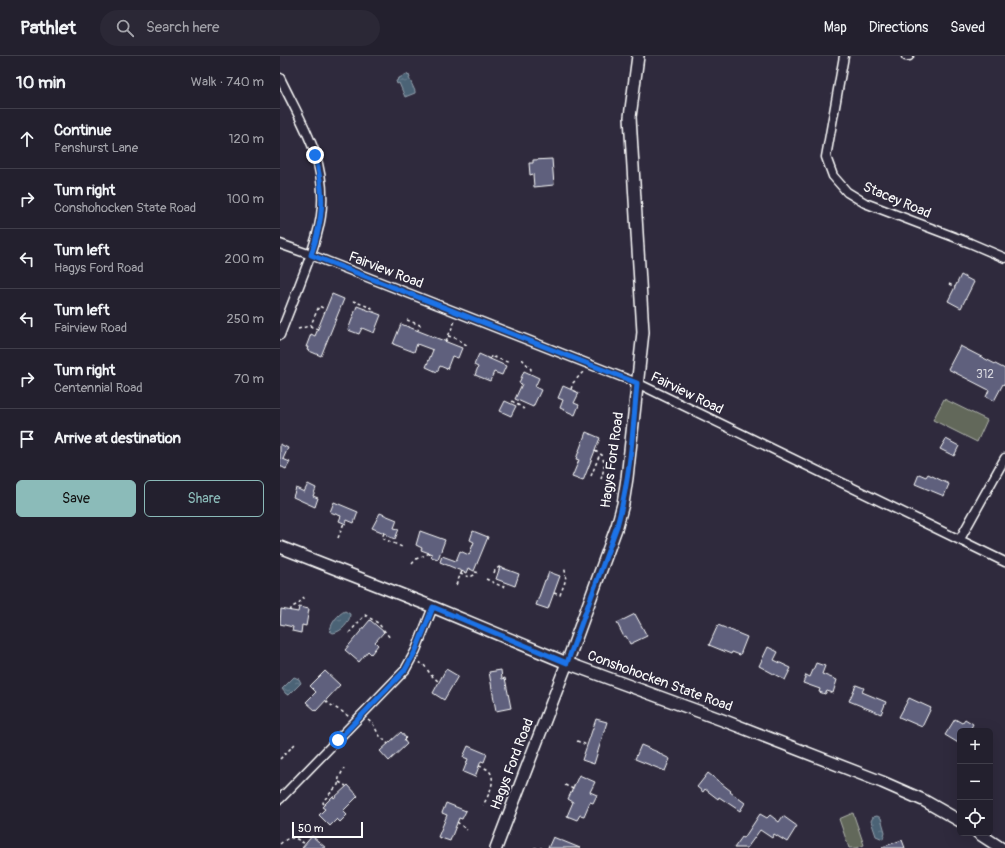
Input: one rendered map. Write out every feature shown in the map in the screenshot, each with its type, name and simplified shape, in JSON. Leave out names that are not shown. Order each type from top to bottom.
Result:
[{"type":"street","name":"Hagys Ford Road","points":[[496,848],[567,663],[623,504],[643,332],[630,117],[638,56]]},
{"type":"street","name":"Stacey Road","points":[[844,56],[826,157],[833,176],[847,192],[865,203],[1005,258]]},
{"type":"street","points":[[280,78],[310,140],[319,171],[323,203],[318,234],[280,334]]},
{"type":"street","name":"Fairview Road","points":[[280,244],[458,312],[637,383],[1005,562]]},
{"type":"street","points":[[960,540],[1005,458]]},
{"type":"street","name":"Conshohocken State Road","points":[[280,547],[433,607],[567,663],[725,721],[882,782],[923,800],[957,819]]},
{"type":"street","points":[[280,799],[398,679],[413,658],[433,607]]},
{"type":"street","points":[[983,836],[1001,848]]},
{"type":"path","points":[[949,284],[955,287]]},
{"type":"path","points":[[353,301],[372,308],[374,312]]},
{"type":"path","points":[[310,327],[319,306],[326,309]]},
{"type":"path","points":[[446,341],[458,312]]},
{"type":"path","points":[[407,320],[420,325],[418,330]]},
{"type":"path","points":[[298,329],[310,327],[318,329]]},
{"type":"path","points":[[448,336],[456,338],[468,346]]},
{"type":"path","points":[[490,359],[491,356],[510,363]]},
{"type":"path","points":[[522,359],[531,369],[530,374]]},
{"type":"path","points":[[571,389],[573,383],[584,372],[588,363]]},
{"type":"path","points":[[512,401],[524,409]]},
{"type":"path","points":[[595,451],[600,454],[604,462],[604,471],[601,479]]},
{"type":"path","points":[[591,476],[600,454]]},
{"type":"path","points":[[338,538],[344,523]]},
{"type":"path","points":[[384,533],[382,538],[402,547]]},
{"type":"path","points":[[412,564],[416,559],[430,553]]},
{"type":"path","points":[[494,573],[494,570],[499,567],[507,569]]},
{"type":"path","points":[[554,593],[560,595],[562,590],[566,575],[564,567]]},
{"type":"path","points":[[456,585],[462,571]]},
{"type":"path","points":[[460,574],[470,577],[474,575],[475,572],[480,573]]},
{"type":"path","points":[[486,579],[503,587],[506,583]]},
{"type":"path","points":[[290,611],[292,607],[298,604],[304,597]]},
{"type":"path","points":[[349,633],[366,614],[378,623],[391,639]]},
{"type":"path","points":[[413,658],[424,665],[431,675],[439,682]]},
{"type":"path","points":[[326,701],[333,708],[343,711],[355,722]]},
{"type":"path","points":[[362,715],[373,724],[379,735],[388,744]]},
{"type":"path","points":[[577,741],[587,745]]},
{"type":"path","points":[[280,759],[297,742]]},
{"type":"path","points":[[480,766],[489,771],[492,776],[492,785],[488,797],[483,805]]},
{"type":"path","points":[[324,804],[324,800],[338,785],[344,768]]},
{"type":"path","points":[[339,782],[346,786]]},
{"type":"path","points":[[565,785],[573,789]]},
{"type":"path","points":[[457,822],[467,830]]},
{"type":"path","points":[[280,844],[289,838],[295,838],[305,844]]},
{"type":"path","points":[[534,848],[542,848]]},
{"type":"green space","points":[[944,399],[987,420],[977,442],[933,420]]},
{"type":"green space","points":[[853,813],[864,845],[857,848],[849,848],[839,819]]},
{"type":"water","points":[[407,74],[408,76],[409,75],[415,93],[405,97],[399,83],[397,84],[396,81]]},
{"type":"water","points":[[345,611],[350,614],[347,624],[342,629],[333,633],[330,631],[333,622]]},
{"type":"water","points":[[294,677],[299,679],[301,683],[289,695],[286,694],[282,689]]},
{"type":"water","points":[[877,816],[881,818],[885,832],[883,839],[876,836],[871,821],[873,817]]},
{"type":"building","points":[[552,159],[554,185],[534,187],[533,174],[530,175],[529,163],[533,163],[533,160]]},
{"type":"building","points":[[961,275],[974,282],[961,308],[948,301]]},
{"type":"building","points":[[332,294],[344,299],[321,356],[307,350],[308,347],[306,347],[311,334],[315,336]]},
{"type":"building","points":[[357,306],[381,315],[374,333],[362,328],[359,334],[348,330]]},
{"type":"building","points":[[401,324],[462,348],[458,358],[452,356],[447,369],[440,366],[437,372],[426,367],[433,350],[417,344],[414,352],[393,344]]},
{"type":"building","points":[[960,346],[1005,369],[1005,385],[1003,384],[994,401],[986,397],[989,390],[948,369]]},
{"type":"building","points":[[479,354],[506,366],[502,375],[494,372],[490,381],[475,375],[478,367],[474,365]]},
{"type":"building","points":[[524,371],[539,378],[535,387],[541,390],[533,407],[515,399],[522,384],[519,383]]},
{"type":"building","points":[[563,386],[579,393],[574,403],[579,405],[575,415],[560,408],[563,400],[558,398]]},
{"type":"building","points":[[505,401],[516,406],[511,416],[500,411]]},
{"type":"building","points":[[586,432],[600,438],[583,481],[572,477],[579,460],[576,459]]},
{"type":"building","points":[[946,439],[959,446],[954,456],[940,449]]},
{"type":"building","points":[[280,444],[288,448],[283,459],[290,462],[286,469],[280,466]]},
{"type":"building","points":[[919,474],[926,477],[928,474],[949,484],[944,496],[915,484]]},
{"type":"building","points":[[308,484],[316,488],[313,496],[318,498],[315,507],[293,497],[296,488],[304,492]]},
{"type":"building","points":[[334,502],[358,512],[354,523],[347,520],[346,524],[339,521],[341,516],[330,512]]},
{"type":"building","points":[[380,513],[397,520],[394,528],[399,529],[395,539],[372,528]]},
{"type":"building","points":[[420,531],[445,540],[438,559],[431,557],[432,554],[421,550],[422,548],[416,545]]},
{"type":"building","points":[[473,531],[488,537],[474,571],[468,568],[466,573],[440,562],[442,556],[456,561],[460,551],[469,555],[474,542],[470,540]]},
{"type":"building","points":[[500,567],[519,574],[515,586],[496,579]]},
{"type":"building","points":[[549,572],[560,576],[548,609],[536,605]]},
{"type":"building","points":[[299,607],[309,609],[306,626],[302,625],[301,633],[292,631],[293,627],[280,624],[281,609],[298,612]]},
{"type":"building","points":[[635,614],[647,636],[630,644],[626,636],[624,637],[617,623]]},
{"type":"building","points":[[370,620],[384,632],[375,642],[378,645],[371,654],[368,651],[359,662],[345,650]]},
{"type":"building","points":[[718,625],[747,637],[740,655],[732,652],[731,654],[709,645]]},
{"type":"building","points":[[768,647],[778,652],[774,660],[791,668],[785,680],[759,666]]},
{"type":"building","points":[[816,663],[825,666],[822,674],[837,680],[833,693],[827,691],[825,694],[819,692],[820,689],[803,683],[806,675],[810,677]]},
{"type":"building","points":[[446,669],[458,676],[444,700],[433,693]]},
{"type":"building","points":[[501,670],[502,679],[505,678],[511,708],[496,711],[489,672]]},
{"type":"building","points":[[325,671],[340,685],[316,711],[306,702],[316,692],[310,686]]},
{"type":"building","points":[[856,685],[864,688],[862,692],[886,702],[881,714],[849,701]]},
{"type":"building","points":[[909,698],[931,708],[922,727],[899,717]]},
{"type":"building","points":[[596,719],[607,722],[594,764],[582,760]]},
{"type":"building","points":[[955,719],[962,723],[965,719],[973,724],[971,728],[957,728],[957,742],[945,735]]},
{"type":"building","points":[[401,732],[406,738],[404,740],[407,744],[389,761],[380,751]]},
{"type":"building","points":[[641,745],[670,759],[665,771],[635,759]]},
{"type":"building","points":[[468,746],[487,754],[484,762],[481,761],[475,777],[463,772],[468,759],[463,757]]},
{"type":"building","points":[[708,773],[745,803],[740,811],[719,797],[718,799],[705,789],[703,792],[697,787]]},
{"type":"building","points":[[579,775],[595,782],[590,792],[597,795],[593,803],[590,802],[584,816],[580,815],[577,820],[567,816],[573,802],[568,799]]},
{"type":"building","points":[[348,785],[358,796],[343,811],[347,815],[340,822],[337,819],[330,826],[319,815],[325,809],[322,807],[333,796],[334,798]]},
{"type":"building","points":[[446,803],[466,811],[462,819],[459,818],[450,841],[438,837],[447,815],[442,813]]},
{"type":"building","points":[[760,814],[767,818],[770,815],[779,822],[783,816],[797,826],[787,842],[774,834],[772,838],[760,830],[747,848],[734,848],[742,837],[744,838]]},
{"type":"building","points":[[312,836],[326,848],[302,848]]},
{"type":"building","points":[[553,837],[580,848],[548,848]]},
{"type":"building","points":[[902,840],[905,848],[882,848],[882,847]]},
{"type":"route","points":[[315,155],[322,188],[323,203],[318,234],[311,255],[637,383],[623,504],[617,526],[567,663],[433,607],[421,640],[412,660],[405,670],[338,740]]}]
